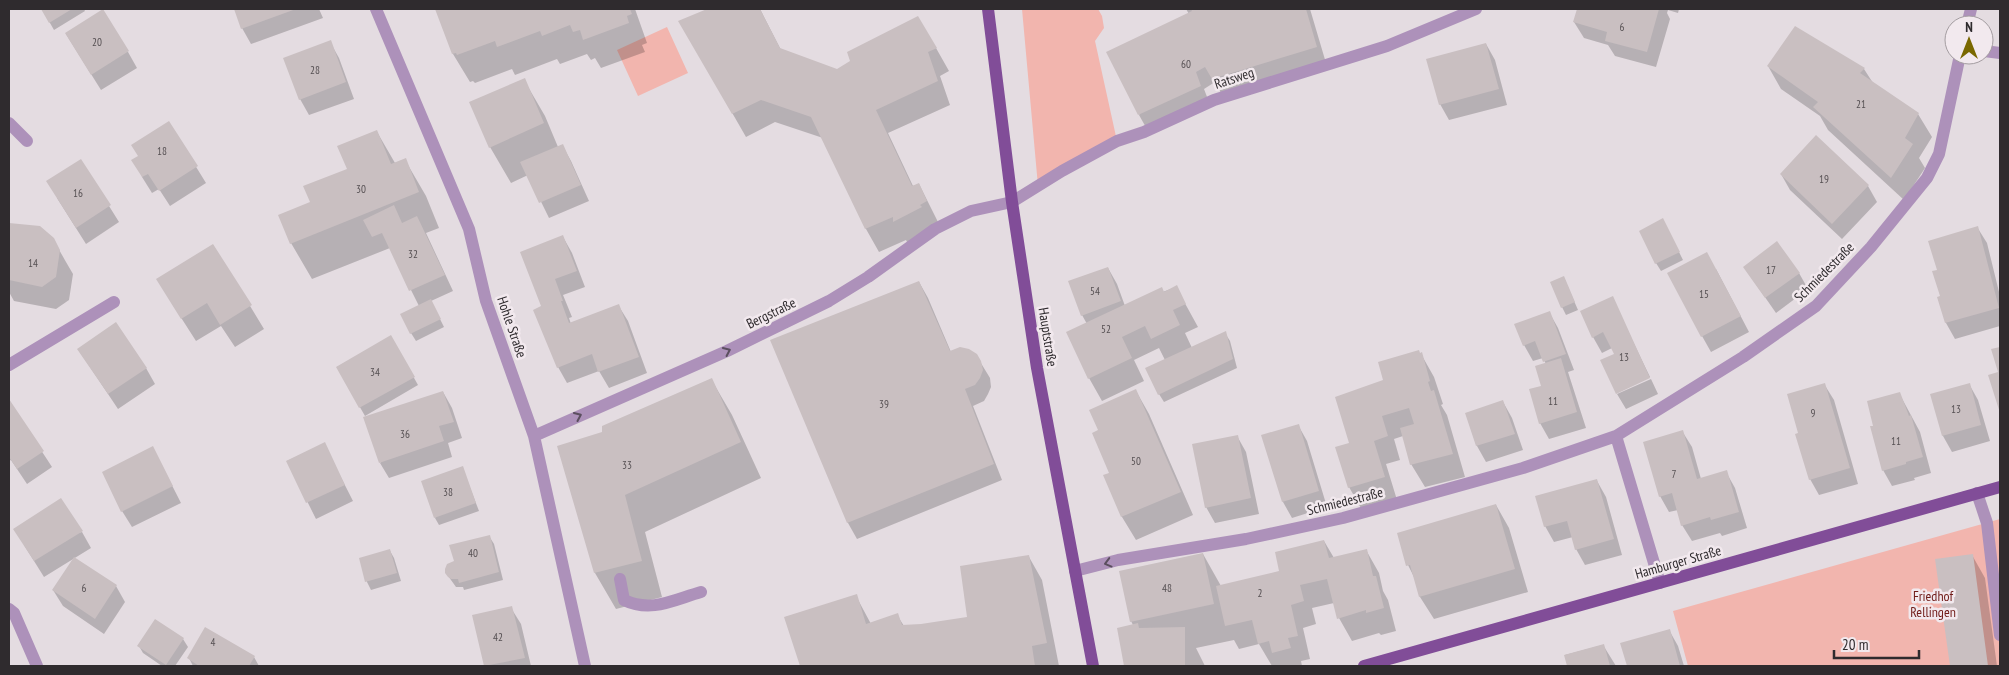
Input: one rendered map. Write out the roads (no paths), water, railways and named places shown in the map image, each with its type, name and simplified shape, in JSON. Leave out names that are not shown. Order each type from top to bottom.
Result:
[{"type":"main road","name":"Hauptstraße","points":[[988,9],[1012,202],[1037,368],[1093,666]]},
{"type":"main road","name":"Hamburger Straße","points":[[1364,666],[2000,487]]},
{"type":"street","name":"Hohle Straße","points":[[376,9],[469,229],[486,302],[534,436],[585,666]]},
{"type":"street","name":"Ratsweg","points":[[1012,202],[1062,171],[1117,141],[1144,132],[1214,100],[1387,46],[1476,9]]},
{"type":"street","name":"Schmiedestraße","points":[[1075,571],[1141,556],[1246,539],[1343,518],[1523,468],[1616,436],[1744,357],[1816,306],[1871,247],[1927,178],[1939,154],[1958,65]]},
{"type":"street","points":[[9,123],[27,141]]},
{"type":"street","name":"Bergstraße","points":[[534,436],[727,351],[829,301],[868,277],[935,229],[971,211],[1012,202]]},
{"type":"street","points":[[9,365],[114,302]]},
{"type":"street","points":[[1616,436],[1660,583]]},
{"type":"street","points":[[1977,494],[1987,523],[2000,635]]},
{"type":"street","points":[[620,578],[624,600],[637,606],[650,607],[701,592]]},
{"type":"street","points":[[9,609],[14,613],[37,666]]},
{"type":"park label","name":"Friedhof Rellingen","points":[[1933,604]]}]
